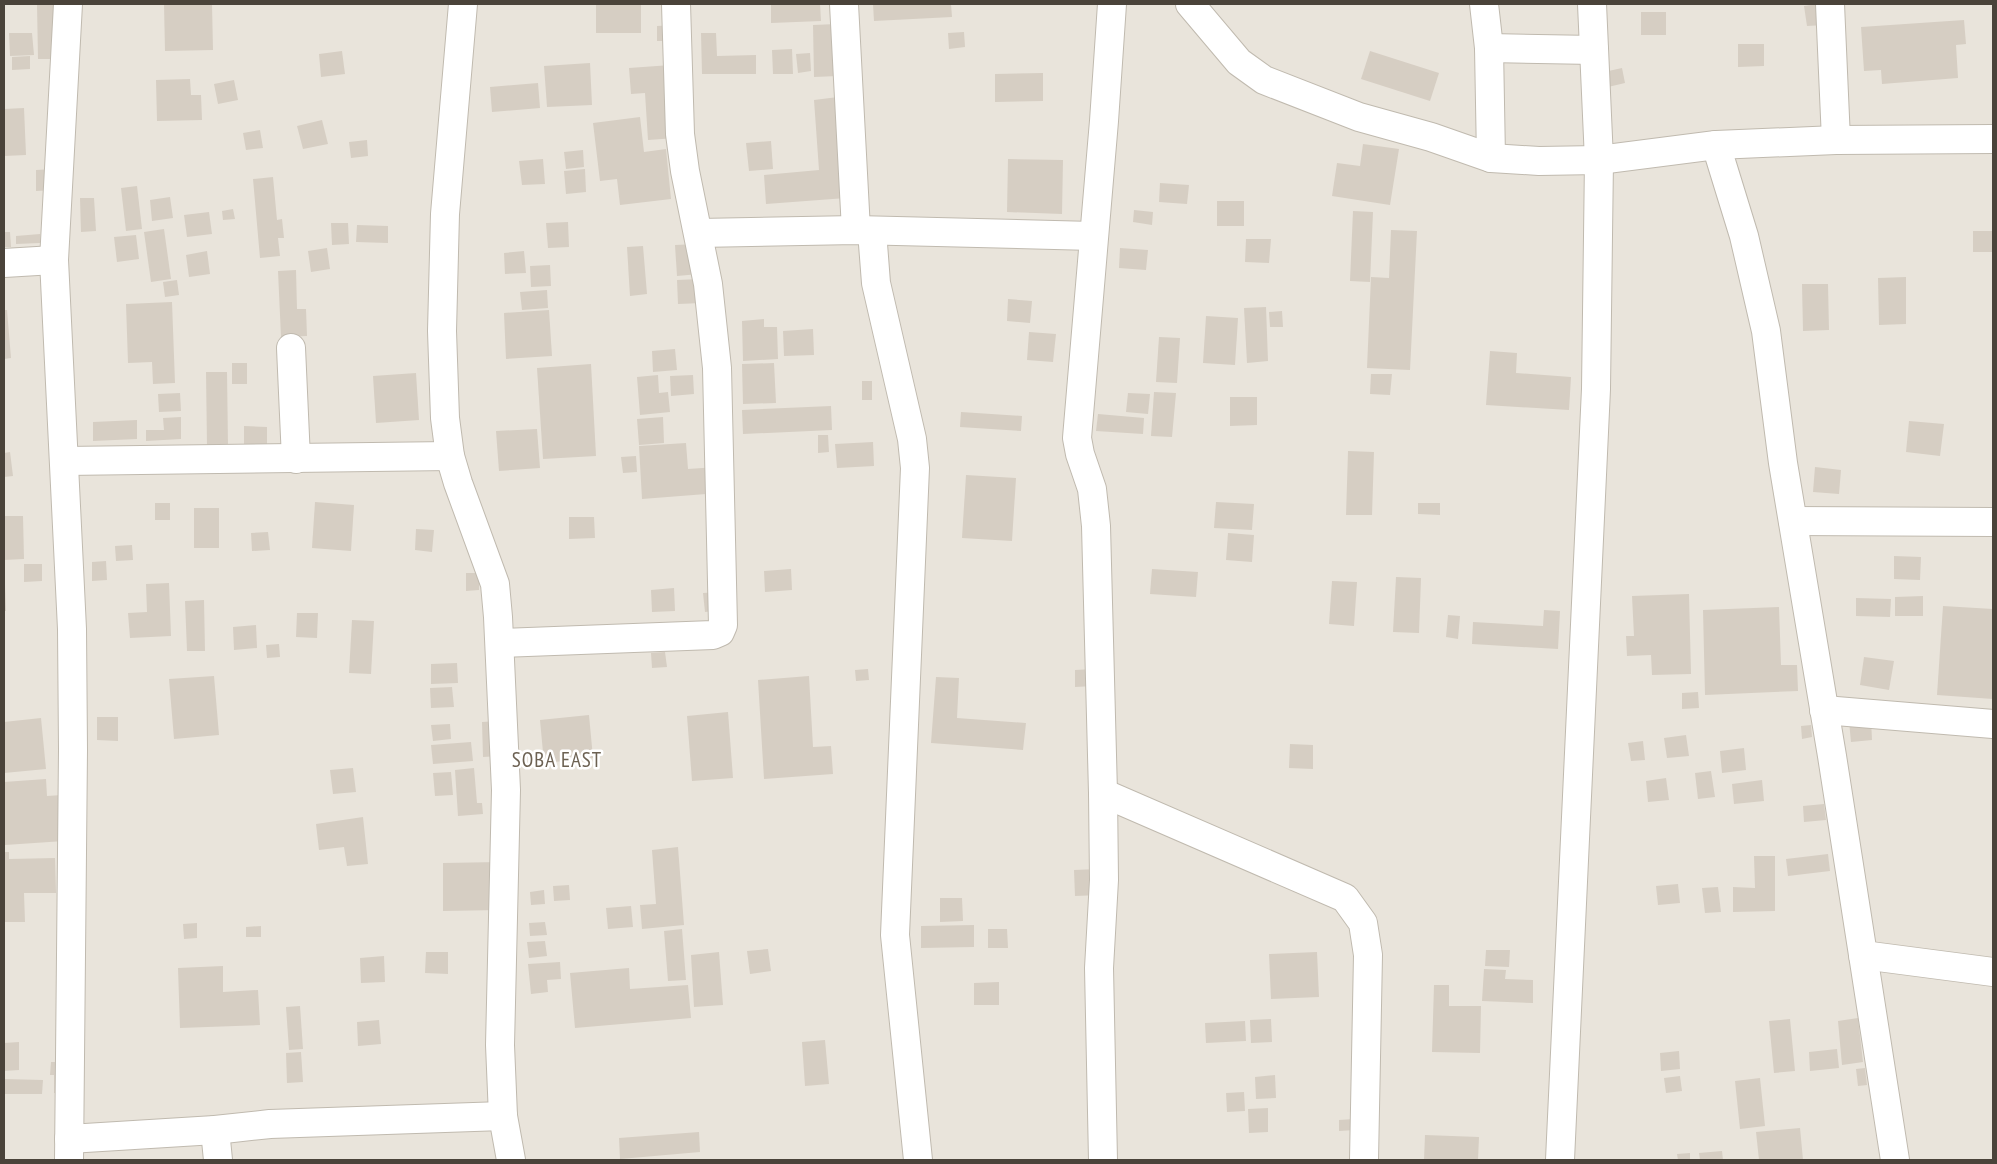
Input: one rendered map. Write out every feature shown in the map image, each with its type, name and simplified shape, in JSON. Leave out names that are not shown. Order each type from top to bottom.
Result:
[{"type":"street","points":[[68,4],[54,260],[72,630],[73,750],[69,1150],[216,1130],[279,1124],[503,1116]]},
{"type":"street","points":[[463,4],[445,214],[442,331],[445,418],[450,456],[473,528],[495,584],[500,643],[506,790],[500,1036],[503,1116],[511,1160]]},
{"type":"street","points":[[500,643],[713,635],[720,632],[723,625],[717,368],[708,284],[685,171],[680,134],[676,4]]},
{"type":"street","points":[[844,4],[864,230],[912,439],[916,468],[895,935],[918,1160]]},
{"type":"street","points":[[1103,1160],[1099,968],[1104,880],[1096,526],[1092,489],[1077,438],[1112,4]]},
{"type":"street","points":[[1190,4],[1238,62],[1264,80],[1359,117],[1431,137],[1491,158],[1539,161],[1599,160],[1716,145],[1836,140],[1993,139]]},
{"type":"street","points":[[1484,4],[1488,48],[1491,158]]},
{"type":"street","points":[[1560,1160],[1596,389],[1599,160],[1592,4]]},
{"type":"street","points":[[1830,4],[1836,140]]},
{"type":"street","points":[[1488,48],[1594,50]]},
{"type":"street","points":[[1716,145],[1744,236],[1766,331],[1783,463],[1895,1160]]},
{"type":"street","points":[[699,233],[864,230],[1093,236]]},
{"type":"street","points":[[4,263],[54,260]]},
{"type":"street","points":[[291,348],[296,459]]},
{"type":"street","points":[[65,461],[450,456]]},
{"type":"street","points":[[1793,521],[1993,522]]},
{"type":"street","points":[[1824,710],[1993,724]]},
{"type":"street","points":[[1103,793],[1345,898],[1363,923],[1368,955],[1364,1160]]},
{"type":"street","points":[[1863,955],[1993,972]]},
{"type":"street","points":[[216,1130],[218,1160]]},
{"type":"shaded area","points":[[4,4],[1993,4],[1993,1160],[4,1160]]},
{"type":"building","points":[[37,4],[59,4],[60,59],[38,59]]},
{"type":"building","points":[[164,4],[212,4],[213,50],[165,51]]},
{"type":"building","points":[[596,4],[641,4],[641,33],[596,33]]},
{"type":"building","points":[[771,4],[820,4],[821,21],[771,23]]},
{"type":"building","points":[[873,4],[951,4],[952,17],[874,21]]},
{"type":"building","points":[[1818,4],[1824,25],[1807,26],[1804,6]]},
{"type":"building","points":[[1641,12],[1666,12],[1666,35],[1641,35]]},
{"type":"building","points":[[1964,20],[1966,44],[1956,45],[1958,78],[1882,84],[1881,70],[1864,71],[1861,27]]},
{"type":"building","points":[[837,24],[838,76],[814,77],[813,25]]},
{"type":"building","points":[[675,25],[676,41],[657,41],[657,26]]},
{"type":"building","points":[[964,32],[965,47],[949,49],[948,33]]},
{"type":"building","points":[[9,33],[32,33],[34,55],[10,56]]},
{"type":"building","points":[[701,33],[716,33],[717,56],[756,55],[756,74],[702,74]]},
{"type":"building","points":[[1738,44],[1764,44],[1764,66],[1738,67]]},
{"type":"building","points":[[792,49],[793,74],[773,74],[772,50]]},
{"type":"building","points":[[342,51],[345,74],[321,77],[319,54]]},
{"type":"building","points":[[1370,51],[1439,73],[1430,101],[1361,79]]},
{"type":"building","points":[[810,53],[811,71],[798,73],[796,54]]},
{"type":"building","points":[[30,56],[30,69],[12,70],[12,57]]},
{"type":"building","points":[[590,63],[592,105],[547,107],[544,66]]},
{"type":"building","points":[[671,65],[676,138],[648,140],[645,93],[631,94],[629,68]]},
{"type":"building","points":[[1622,68],[1625,83],[1608,87],[1604,72]]},
{"type":"building","points":[[1043,73],[1043,101],[995,102],[995,74]]},
{"type":"building","points":[[190,79],[191,95],[201,95],[202,120],[157,121],[156,80]]},
{"type":"building","points":[[234,80],[238,100],[218,104],[214,84]]},
{"type":"building","points":[[538,83],[540,108],[492,112],[490,87]]},
{"type":"building","points":[[838,97],[846,198],[766,204],[764,175],[819,170],[814,100]]},
{"type":"building","points":[[24,108],[26,155],[4,156],[4,109]]},
{"type":"building","points":[[640,117],[644,152],[666,149],[671,199],[620,205],[617,179],[600,181],[593,123]]},
{"type":"building","points":[[322,120],[328,144],[303,149],[297,126]]},
{"type":"building","points":[[260,130],[263,148],[246,150],[243,133]]},
{"type":"building","points":[[367,140],[368,156],[351,158],[349,142]]},
{"type":"building","points":[[771,141],[773,169],[749,171],[746,143]]},
{"type":"building","points":[[1363,144],[1399,149],[1390,205],[1332,196],[1337,163],[1360,166]]},
{"type":"building","points":[[583,150],[584,167],[566,169],[564,152]]},
{"type":"building","points":[[543,159],[545,184],[522,185],[519,161]]},
{"type":"building","points":[[1008,159],[1063,160],[1062,214],[1007,212]]},
{"type":"building","points":[[54,169],[55,190],[36,191],[36,170]]},
{"type":"building","points":[[585,169],[586,192],[566,194],[564,171]]},
{"type":"building","points":[[273,177],[277,220],[282,219],[284,238],[278,238],[280,256],[260,258],[253,179]]},
{"type":"building","points":[[1160,183],[1189,185],[1187,204],[1159,202]]},
{"type":"building","points":[[137,186],[142,229],[126,231],[121,188]]},
{"type":"building","points":[[170,197],[173,218],[152,221],[150,200]]},
{"type":"building","points":[[80,198],[94,198],[96,231],[81,232]]},
{"type":"building","points":[[1217,201],[1244,201],[1244,226],[1217,226]]},
{"type":"building","points":[[233,209],[235,219],[223,220],[222,211]]},
{"type":"building","points":[[1134,210],[1153,212],[1152,225],[1133,222]]},
{"type":"building","points":[[1353,211],[1373,212],[1370,282],[1350,281]]},
{"type":"building","points":[[209,212],[212,234],[187,237],[184,215]]},
{"type":"building","points":[[568,222],[569,247],[548,248],[546,223]]},
{"type":"building","points":[[331,223],[348,223],[349,244],[332,245]]},
{"type":"building","points":[[357,225],[388,226],[388,243],[356,242]]},
{"type":"building","points":[[164,229],[171,279],[151,282],[144,232]]},
{"type":"building","points":[[1391,230],[1417,231],[1410,370],[1367,368],[1371,277],[1389,278]]},
{"type":"building","points":[[1973,231],[1993,231],[1993,252],[1973,252]]},
{"type":"building","points":[[4,232],[10,232],[11,247],[4,247]]},
{"type":"building","points":[[40,234],[40,243],[16,244],[16,236]]},
{"type":"building","points":[[136,235],[139,259],[117,262],[114,237]]},
{"type":"building","points":[[1246,239],[1271,239],[1269,263],[1245,262]]},
{"type":"building","points":[[697,244],[699,274],[677,276],[675,245]]},
{"type":"building","points":[[643,246],[647,294],[630,296],[627,247]]},
{"type":"building","points":[[327,248],[330,269],[311,272],[308,251]]},
{"type":"building","points":[[1120,248],[1148,250],[1146,270],[1119,268]]},
{"type":"building","points":[[207,251],[210,274],[189,277],[186,255]]},
{"type":"building","points":[[524,251],[526,273],[505,274],[504,253]]},
{"type":"building","points":[[550,265],[551,286],[531,287],[530,266]]},
{"type":"building","points":[[296,270],[297,309],[306,309],[307,336],[281,337],[278,271]]},
{"type":"building","points":[[1906,277],[1906,324],[1879,325],[1878,278]]},
{"type":"building","points":[[700,279],[702,303],[678,304],[677,280]]},
{"type":"building","points":[[177,280],[179,295],[165,297],[163,282]]},
{"type":"building","points":[[1802,284],[1828,284],[1829,330],[1803,331]]},
{"type":"building","points":[[547,290],[548,308],[522,310],[520,292]]},
{"type":"building","points":[[1008,299],[1032,301],[1030,323],[1007,321]]},
{"type":"building","points":[[172,302],[175,383],[153,384],[152,362],[128,363],[126,304]]},
{"type":"building","points":[[1266,307],[1268,361],[1247,363],[1244,308]]},
{"type":"building","points":[[4,310],[7,310],[11,358],[4,359]]},
{"type":"building","points":[[549,310],[552,356],[506,359],[504,313]]},
{"type":"building","points":[[1282,311],[1283,327],[1270,327],[1269,312]]},
{"type":"building","points":[[1206,316],[1238,318],[1235,365],[1203,363]]},
{"type":"building","points":[[764,319],[764,327],[777,327],[778,359],[743,361],[742,321]]},
{"type":"building","points":[[813,329],[814,355],[784,356],[783,331]]},
{"type":"building","points":[[1029,332],[1056,334],[1053,362],[1027,360]]},
{"type":"building","points":[[1159,337],[1180,338],[1177,383],[1156,382]]},
{"type":"building","points":[[675,349],[677,370],[653,372],[652,351]]},
{"type":"building","points":[[1490,351],[1517,353],[1516,373],[1571,377],[1569,410],[1486,405]]},
{"type":"building","points":[[232,363],[247,363],[247,384],[232,384]]},
{"type":"building","points":[[774,363],[776,403],[743,404],[742,364]]},
{"type":"building","points":[[591,364],[596,456],[543,459],[537,368]]},
{"type":"building","points":[[206,372],[227,372],[228,446],[207,446]]},
{"type":"building","points":[[416,373],[419,420],[376,423],[373,376]]},
{"type":"building","points":[[1371,374],[1392,374],[1390,395],[1370,394]]},
{"type":"building","points":[[658,375],[659,393],[668,392],[670,412],[640,415],[637,377]]},
{"type":"building","points":[[693,375],[694,394],[671,396],[670,376]]},
{"type":"building","points":[[862,381],[872,381],[872,400],[862,400]]},
{"type":"building","points":[[1154,392],[1176,393],[1172,437],[1151,436]]},
{"type":"building","points":[[180,393],[181,411],[159,412],[158,394]]},
{"type":"building","points":[[1128,393],[1150,394],[1148,414],[1126,412]]},
{"type":"building","points":[[1230,397],[1257,397],[1257,425],[1230,426]]},
{"type":"building","points":[[831,406],[832,430],[743,434],[742,410]]},
{"type":"building","points":[[961,412],[1022,416],[1021,431],[960,427]]},
{"type":"building","points":[[1098,414],[1144,418],[1143,434],[1096,431]]},
{"type":"building","points":[[181,417],[181,439],[146,441],[146,430],[164,430],[163,418]]},
{"type":"building","points":[[663,417],[664,443],[639,445],[637,419]]},
{"type":"building","points":[[137,420],[137,439],[93,441],[93,422]]},
{"type":"building","points":[[1909,421],[1944,424],[1940,456],[1906,452]]},
{"type":"building","points":[[244,426],[267,427],[267,448],[244,448]]},
{"type":"building","points":[[537,429],[540,468],[499,471],[496,431]]},
{"type":"building","points":[[818,435],[828,435],[829,452],[818,453]]},
{"type":"building","points":[[873,442],[874,466],[837,468],[835,444]]},
{"type":"building","points":[[686,443],[688,469],[717,467],[719,493],[642,499],[639,446]]},
{"type":"building","points":[[1348,451],[1374,452],[1372,515],[1346,515]]},
{"type":"building","points":[[10,452],[13,476],[4,477],[4,453]]},
{"type":"building","points":[[636,456],[637,472],[623,473],[621,457]]},
{"type":"building","points":[[1815,467],[1841,470],[1839,494],[1813,492]]},
{"type":"building","points":[[966,475],[1016,478],[1012,541],[962,538]]},
{"type":"building","points":[[315,502],[354,505],[351,551],[312,548]]},
{"type":"building","points":[[1216,502],[1254,504],[1252,530],[1214,528]]},
{"type":"building","points":[[155,503],[170,503],[170,520],[155,520]]},
{"type":"building","points":[[1418,503],[1440,503],[1440,515],[1418,514]]},
{"type":"building","points":[[194,508],[219,508],[219,548],[194,548]]},
{"type":"building","points":[[4,516],[23,516],[24,559],[4,560]]},
{"type":"building","points":[[569,517],[594,517],[595,538],[569,539]]},
{"type":"building","points":[[416,529],[434,530],[432,552],[415,550]]},
{"type":"building","points":[[268,532],[270,550],[252,551],[251,533]]},
{"type":"building","points":[[1228,533],[1254,535],[1252,562],[1226,560]]},
{"type":"building","points":[[132,545],[133,560],[116,561],[115,546]]},
{"type":"building","points":[[1894,556],[1921,557],[1920,580],[1894,579]]},
{"type":"building","points":[[106,561],[107,580],[92,581],[92,562]]},
{"type":"building","points":[[24,564],[42,564],[42,581],[24,582]]},
{"type":"building","points":[[791,569],[792,590],[765,592],[764,571]]},
{"type":"building","points":[[1152,569],[1198,572],[1196,597],[1150,594]]},
{"type":"building","points":[[466,573],[479,573],[479,590],[466,591]]},
{"type":"building","points":[[1396,577],[1421,578],[1419,633],[1393,632]]},
{"type":"building","points":[[1332,581],[1357,582],[1354,626],[1329,624]]},
{"type":"building","points":[[169,583],[171,636],[130,638],[128,613],[147,612],[146,584]]},
{"type":"building","points":[[5,585],[6,611],[4,611]]},
{"type":"building","points":[[674,588],[675,611],[652,612],[651,590]]},
{"type":"building","points":[[720,592],[722,610],[705,612],[703,593]]},
{"type":"building","points":[[1689,594],[1691,674],[1652,675],[1651,655],[1627,656],[1626,636],[1634,636],[1632,596]]},
{"type":"building","points":[[1923,596],[1923,616],[1895,616],[1895,597]]},
{"type":"building","points":[[1856,598],[1891,599],[1890,617],[1856,616]]},
{"type":"building","points":[[204,600],[205,651],[187,651],[185,601]]},
{"type":"building","points":[[1943,606],[1993,609],[1993,699],[1937,695]]},
{"type":"building","points":[[1779,607],[1781,665],[1797,665],[1798,691],[1705,695],[1703,610]]},
{"type":"building","points":[[1544,610],[1560,611],[1558,649],[1472,644],[1473,622],[1543,626]]},
{"type":"building","points":[[297,613],[318,613],[317,638],[296,637]]},
{"type":"building","points":[[1448,615],[1460,616],[1458,639],[1446,637]]},
{"type":"building","points":[[352,620],[374,621],[371,674],[349,673]]},
{"type":"building","points":[[256,625],[257,648],[234,650],[233,627]]},
{"type":"building","points":[[279,644],[280,657],[267,658],[266,645]]},
{"type":"building","points":[[665,652],[667,667],[652,668],[651,653]]},
{"type":"building","points":[[1864,657],[1894,661],[1889,690],[1860,685]]},
{"type":"building","points":[[457,663],[458,683],[431,684],[431,664]]},
{"type":"building","points":[[868,669],[869,680],[856,681],[855,670]]},
{"type":"building","points":[[1093,669],[1094,686],[1075,687],[1075,670]]},
{"type":"building","points":[[214,676],[219,735],[174,739],[169,679]]},
{"type":"building","points":[[809,676],[813,747],[831,746],[833,774],[764,779],[758,680]]},
{"type":"building","points":[[936,677],[959,678],[957,718],[1026,723],[1023,750],[931,743]]},
{"type":"building","points":[[452,687],[454,707],[431,708],[430,688]]},
{"type":"building","points":[[1698,692],[1699,708],[1682,709],[1682,693]]},
{"type":"building","points":[[728,712],[733,778],[692,781],[687,716]]},
{"type":"building","points":[[589,715],[593,758],[544,763],[540,720]]},
{"type":"building","points":[[97,717],[118,717],[118,741],[97,740]]},
{"type":"building","points":[[41,718],[46,769],[4,773],[4,722]]},
{"type":"building","points":[[1871,719],[1872,740],[1851,742],[1849,721]]},
{"type":"building","points":[[499,721],[500,756],[483,757],[482,722]]},
{"type":"building","points":[[450,724],[451,739],[433,741],[431,725]]},
{"type":"building","points":[[1811,725],[1812,737],[1802,739],[1801,726]]},
{"type":"building","points":[[1686,735],[1689,756],[1667,758],[1664,738]]},
{"type":"building","points":[[1643,741],[1645,760],[1631,761],[1628,743]]},
{"type":"building","points":[[471,742],[473,761],[433,764],[431,745]]},
{"type":"building","points":[[1290,744],[1313,745],[1313,769],[1289,768]]},
{"type":"building","points":[[1744,748],[1746,770],[1722,773],[1720,751]]},
{"type":"building","points":[[353,768],[356,792],[333,794],[330,770]]},
{"type":"building","points":[[474,768],[477,803],[482,803],[483,814],[458,816],[455,770]]},
{"type":"building","points":[[1711,771],[1715,797],[1698,799],[1695,773]]},
{"type":"building","points":[[451,772],[453,795],[435,796],[433,773]]},
{"type":"building","points":[[1666,778],[1669,800],[1648,802],[1646,781]]},
{"type":"building","points":[[46,779],[47,796],[62,795],[64,841],[5,845],[4,782]]},
{"type":"building","points":[[1762,780],[1764,801],[1734,804],[1732,784]]},
{"type":"building","points":[[1824,804],[1826,820],[1804,822],[1803,806]]},
{"type":"building","points":[[363,817],[368,864],[347,866],[344,847],[319,850],[316,824]]},
{"type":"building","points":[[678,847],[684,925],[642,929],[640,905],[656,904],[652,850]]},
{"type":"building","points":[[4,852],[9,852],[9,859],[55,858],[56,893],[24,893],[25,922],[4,922]]},
{"type":"building","points":[[1828,854],[1830,871],[1788,876],[1786,859]]},
{"type":"building","points":[[1754,856],[1775,856],[1775,911],[1733,912],[1733,887],[1755,888]]},
{"type":"building","points":[[499,862],[499,910],[443,911],[443,863]]},
{"type":"building","points":[[1099,869],[1099,895],[1075,896],[1074,870]]},
{"type":"building","points":[[1678,884],[1680,903],[1658,905],[1656,886]]},
{"type":"building","points":[[569,885],[570,900],[554,901],[553,886]]},
{"type":"building","points":[[1718,887],[1721,912],[1705,913],[1702,888]]},
{"type":"building","points":[[544,890],[545,904],[531,905],[530,892]]},
{"type":"building","points":[[940,898],[962,898],[963,921],[940,922]]},
{"type":"building","points":[[631,906],[633,927],[608,929],[606,908]]},
{"type":"building","points":[[545,922],[547,935],[530,936],[529,923]]},
{"type":"building","points":[[197,923],[197,938],[184,939],[183,924]]},
{"type":"building","points":[[974,925],[974,947],[921,948],[921,926]]},
{"type":"building","points":[[261,926],[261,937],[246,937],[246,927]]},
{"type":"building","points":[[682,929],[686,980],[668,981],[664,931]]},
{"type":"building","points":[[988,929],[1007,929],[1008,948],[988,948]]},
{"type":"building","points":[[545,941],[547,956],[529,958],[527,942]]},
{"type":"building","points":[[768,949],[771,971],[750,974],[747,951]]},
{"type":"building","points":[[1486,950],[1510,950],[1509,967],[1485,966]]},
{"type":"building","points":[[426,952],[448,952],[448,974],[425,973]]},
{"type":"building","points":[[719,952],[723,1005],[694,1007],[691,955]]},
{"type":"building","points":[[1317,952],[1319,997],[1271,999],[1269,954]]},
{"type":"building","points":[[384,956],[385,982],[361,983],[360,958]]},
{"type":"building","points":[[560,962],[561,979],[547,980],[548,992],[531,994],[528,964]]},
{"type":"building","points":[[223,966],[223,992],[258,990],[260,1025],[180,1028],[178,968]]},
{"type":"building","points":[[629,968],[630,989],[688,985],[691,1018],[575,1028],[570,973]]},
{"type":"building","points":[[1484,969],[1506,970],[1505,979],[1533,980],[1533,1003],[1482,1001]]},
{"type":"building","points":[[999,982],[999,1005],[974,1005],[974,983]]},
{"type":"building","points":[[1434,985],[1449,985],[1449,1006],[1481,1006],[1480,1053],[1432,1052]]},
{"type":"building","points":[[300,1006],[303,1049],[289,1050],[286,1007]]},
{"type":"building","points":[[1858,1018],[1863,1062],[1842,1065],[1838,1021]]},
{"type":"building","points":[[1271,1019],[1272,1042],[1251,1043],[1250,1020]]},
{"type":"building","points":[[1790,1019],[1795,1071],[1774,1073],[1769,1021]]},
{"type":"building","points":[[379,1020],[381,1044],[358,1046],[357,1022]]},
{"type":"building","points":[[1245,1021],[1246,1041],[1206,1043],[1205,1023]]},
{"type":"building","points":[[825,1040],[829,1084],[805,1086],[802,1042]]},
{"type":"building","points":[[19,1042],[19,1070],[4,1071],[4,1043]]},
{"type":"building","points":[[1837,1049],[1839,1068],[1810,1071],[1809,1052]]},
{"type":"building","points":[[1679,1051],[1680,1069],[1661,1071],[1660,1053]]},
{"type":"building","points":[[301,1052],[303,1082],[287,1083],[286,1053]]},
{"type":"building","points":[[51,1062],[68,1062],[67,1093],[54,1093],[54,1075],[50,1075]]},
{"type":"building","points":[[1865,1068],[1867,1085],[1858,1086],[1856,1069]]},
{"type":"building","points":[[1275,1075],[1276,1098],[1256,1099],[1255,1077]]},
{"type":"building","points":[[1680,1076],[1682,1091],[1666,1093],[1664,1078]]},
{"type":"building","points":[[1760,1078],[1765,1126],[1740,1129],[1735,1081]]},
{"type":"building","points":[[4,1079],[43,1080],[42,1094],[4,1094]]},
{"type":"building","points":[[1244,1092],[1245,1111],[1227,1112],[1226,1093]]},
{"type":"building","points":[[1268,1108],[1268,1132],[1249,1133],[1248,1109]]},
{"type":"building","points":[[1354,1119],[1355,1130],[1339,1131],[1339,1120]]},
{"type":"building","points":[[1800,1128],[1803,1160],[1759,1160],[1756,1132]]},
{"type":"building","points":[[699,1132],[700,1152],[620,1159],[619,1138]]},
{"type":"building","points":[[1425,1135],[1479,1137],[1478,1160],[1424,1160]]},
{"type":"building","points":[[1722,1151],[1723,1160],[1700,1160],[1699,1153]]},
{"type":"building","points":[[1690,1153],[1690,1160],[1678,1160],[1677,1154]]},
{"type":"district","name":"SOBA EAST","points":[[557,759]]}]
